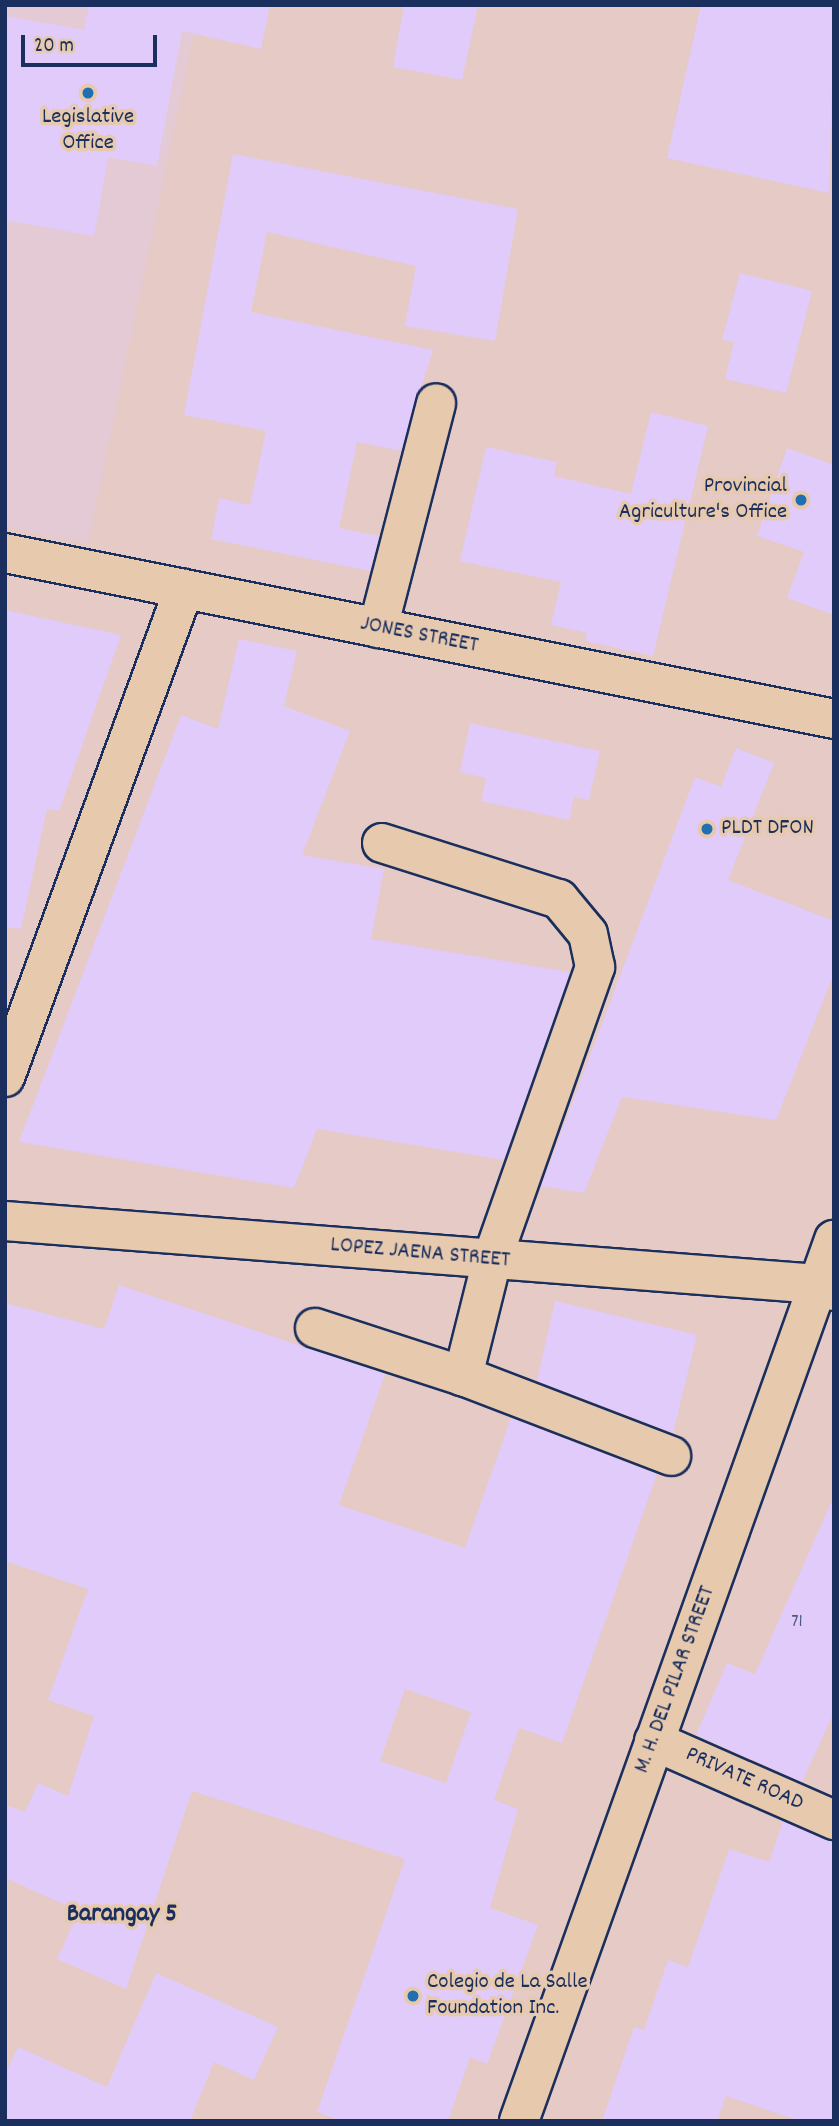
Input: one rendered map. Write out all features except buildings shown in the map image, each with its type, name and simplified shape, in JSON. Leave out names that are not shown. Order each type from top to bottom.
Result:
[{"type":"street","points":[[378,628],[436,402]]},
{"type":"street","name":"JONES STREET","points":[[5,553],[834,719]]},
{"type":"street","points":[[5,1077],[184,589]]},
{"type":"street","points":[[382,844],[559,899],[588,934],[595,967],[492,1260],[463,1376]]},
{"type":"street","name":"LOPEZ JAENA STREET","points":[[5,1222],[826,1288]]},
{"type":"street","name":"M. H. DEL PILAR STREET","points":[[519,2121],[654,1741],[826,1288],[834,1240]]},
{"type":"street","points":[[315,1328],[463,1376],[671,1456]]},
{"type":"street","name":"PRIVATE ROAD","points":[[654,1741],[834,1820]]},
{"type":"shaded area","points":[[5,5],[200,5],[88,543],[5,527]]},
{"type":"place","name":"Legislative Office","points":[[88,93]]},
{"type":"place","name":"Provincial Agriculture's Office","points":[[801,500]]},
{"type":"place","name":"PLDT DFON","points":[[707,829]]},
{"type":"place","name":"Colegio de La Salle Foundation Inc.","points":[[413,1996]]},
{"type":"district","name":"Barangay 5","points":[[122,1915]]}]
